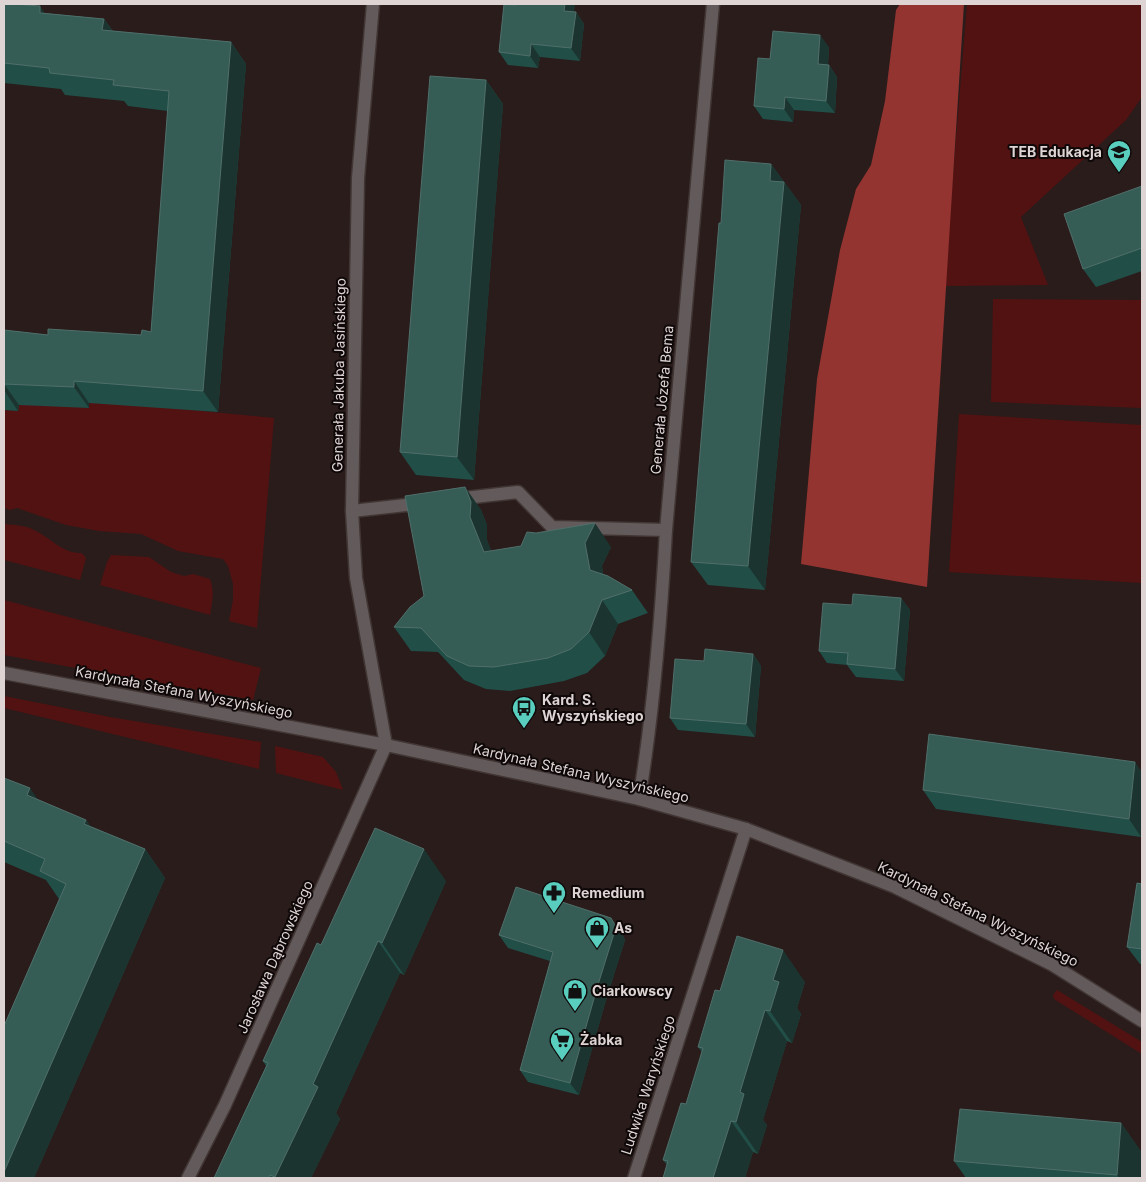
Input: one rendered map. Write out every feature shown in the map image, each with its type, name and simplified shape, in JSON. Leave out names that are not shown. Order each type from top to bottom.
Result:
[{"type":"street","name":"Generała Jakuba Jasińskiego","points":[[373,4],[358,178],[352,511],[356,578],[386,745]]},
{"type":"street","name":"Generała Józefa Bema","points":[[639,799],[647,751],[661,615],[666,530],[713,4]]},
{"type":"street","points":[[352,511],[518,492],[552,527],[666,530]]},
{"type":"street","name":"Kardynała Stefana Wyszyńskiego","points":[[4,673],[386,745],[639,799],[746,829],[896,887],[1051,964],[1142,1021]]},
{"type":"street","name":"Jarosława Dąbrowskiego","points":[[188,1178],[225,1105],[386,745]]},
{"type":"street","name":"Ludwika Waryńskiego","points":[[634,1178],[746,829]]},
{"type":"shaded area","points":[[900,4],[964,4],[927,587],[801,564],[817,379],[840,250],[856,189],[871,165],[885,101],[896,10]]},
{"type":"shaded area","points":[[967,4],[1142,4],[1142,97],[1126,120],[1021,217],[1048,285],[944,286]]},
{"type":"shaded area","points":[[993,299],[1142,300],[1142,408],[991,402]]},
{"type":"shaded area","points":[[90,397],[170,408],[274,418],[257,628],[229,621],[233,600],[233,584],[228,566],[223,559],[178,551],[141,534],[99,531],[66,525],[17,508],[10,510],[4,508],[4,410],[18,411],[20,400],[89,408]]},
{"type":"shaded area","points":[[959,414],[1142,425],[1142,583],[949,572]]},
{"type":"shaded area","points":[[4,524],[29,528],[68,551],[82,553],[86,558],[80,580],[4,560]]},
{"type":"shaded area","points":[[111,555],[149,557],[171,572],[184,576],[193,574],[210,579],[213,593],[210,615],[100,585]]},
{"type":"shaded area","points":[[4,600],[261,668],[253,700],[4,655]]},
{"type":"shaded area","points":[[4,696],[110,717],[261,742],[259,769],[4,708]]},
{"type":"shaded area","points":[[275,746],[323,757],[336,772],[343,790],[276,773]]},
{"type":"shaded area","points":[[1057,990],[1142,1042],[1142,1054],[1054,999],[1053,995]]},
{"type":"building","points":[[4,4],[40,6],[40,13],[104,19],[102,30],[231,42],[203,391],[74,381],[74,387],[4,384],[4,330],[48,335],[48,329],[141,335],[142,330],[151,332],[169,91],[113,85],[114,80],[50,73],[49,68],[4,63]]},
{"type":"building","points":[[504,4],[565,4],[564,11],[576,12],[571,48],[531,44],[530,56],[499,52]]},
{"type":"building","points":[[773,31],[820,35],[818,64],[829,65],[826,101],[785,97],[784,109],[754,106],[758,58],[770,59]]},
{"type":"building","points":[[430,76],[486,80],[457,457],[400,452]]},
{"type":"building","points":[[725,160],[771,164],[770,181],[784,182],[748,566],[691,562]]},
{"type":"building","points":[[1142,186],[1142,248],[1083,269],[1064,214]]},
{"type":"building","points":[[465,487],[471,502],[470,517],[484,552],[521,546],[527,532],[536,533],[595,523],[585,543],[590,570],[608,576],[632,590],[602,600],[589,632],[571,649],[548,658],[494,667],[469,666],[447,656],[421,628],[394,627],[410,607],[424,596],[405,496]]},
{"type":"building","points":[[853,594],[901,598],[895,669],[847,664],[848,653],[819,651],[823,603],[852,605]]},
{"type":"building","points":[[705,649],[753,654],[746,724],[670,718],[675,659],[704,661]]},
{"type":"building","points":[[929,734],[1135,762],[1129,819],[923,790]]},
{"type":"building","points":[[4,778],[30,788],[27,795],[86,820],[84,824],[145,849],[4,1172],[4,1026],[66,884],[40,871],[45,859],[4,841]]},
{"type":"building","points":[[375,828],[424,849],[382,943],[378,941],[313,1084],[318,1087],[275,1177],[270,1175],[268,1178],[214,1178],[268,1063],[263,1061],[317,943],[321,945]]},
{"type":"building","points":[[1137,883],[1142,884],[1142,949],[1127,947]]},
{"type":"building","points":[[516,887],[611,918],[616,927],[570,1083],[520,1070],[553,952],[499,935]]},
{"type":"building","points":[[737,936],[783,950],[773,980],[779,982],[770,1011],[765,1010],[740,1092],[744,1094],[736,1122],[731,1121],[713,1178],[663,1178],[668,1161],[663,1160],[681,1103],[686,1104],[703,1048],[698,1047],[715,990],[720,991]]},
{"type":"building","points":[[960,1109],[1121,1123],[1117,1175],[954,1161]]},
{"type":"place","name":"TEB Edukacja","points":[[1119,173]]},
{"type":"place","name":"Kard. S. Wyszyńskiego","points":[[524,729]]},
{"type":"place","name":"Remedium","points":[[554,914]]},
{"type":"place","name":"As","points":[[597,949]]},
{"type":"place","name":"Ciarkowscy","points":[[575,1012]]},
{"type":"place","name":"Żabka","points":[[562,1061]]}]
